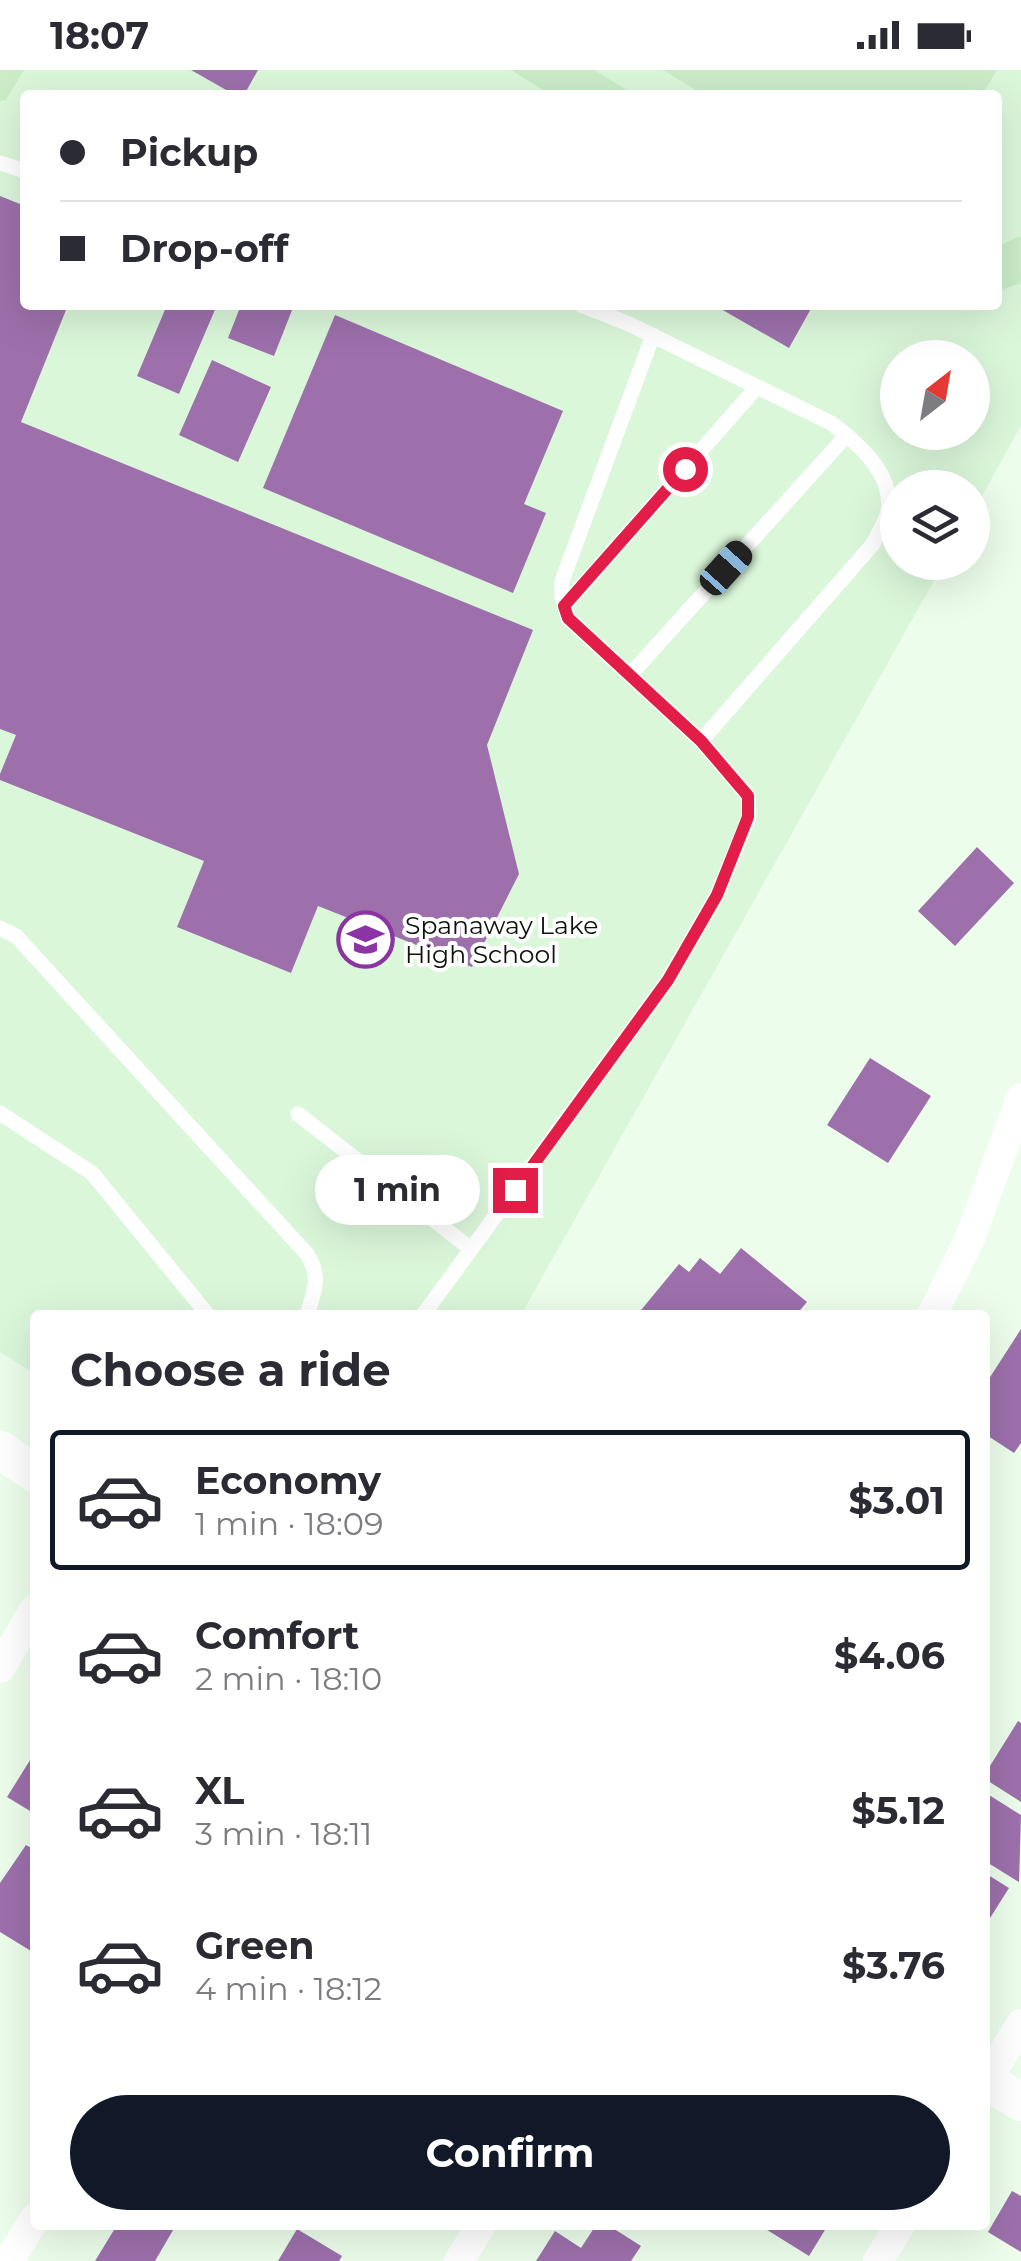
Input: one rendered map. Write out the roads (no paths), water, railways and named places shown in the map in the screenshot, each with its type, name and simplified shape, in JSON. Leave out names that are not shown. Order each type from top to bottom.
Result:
[{"type":"street","points":[[934,1310],[970,1238],[1021,1098]]},
{"type":"street","points":[[0,1450],[30,1469]]},
{"type":"street","points":[[0,1668],[30,1617]]},
{"type":"street","points":[[990,2073],[1021,2024]]},
{"type":"street","points":[[990,2084],[1021,2102]]},
{"type":"street","points":[[8,2261],[30,2226]]},
{"type":"street","points":[[459,2261],[479,2230]]},
{"type":"street","points":[[878,2261],[897,2230]]},
{"type":"lane","points":[[593,310],[831,423],[870,456],[887,489],[887,514],[873,544],[701,741]]},
{"type":"lane","points":[[427,1310],[668,980],[717,895],[748,817],[748,796],[701,741],[568,618],[562,596],[562,581],[653,336]]},
{"type":"lane","points":[[564,606],[757,387]]},
{"type":"lane","points":[[630,675],[847,434]]},
{"type":"lane","points":[[0,928],[16,936],[308,1254],[317,1280],[308,1310]]},
{"type":"lane","points":[[0,1113],[92,1174],[204,1310]]},
{"type":"lane","points":[[298,1114],[471,1249]]},
{"type":"place","name":"Spanaway Lake High School","points":[[366,939]]}]
